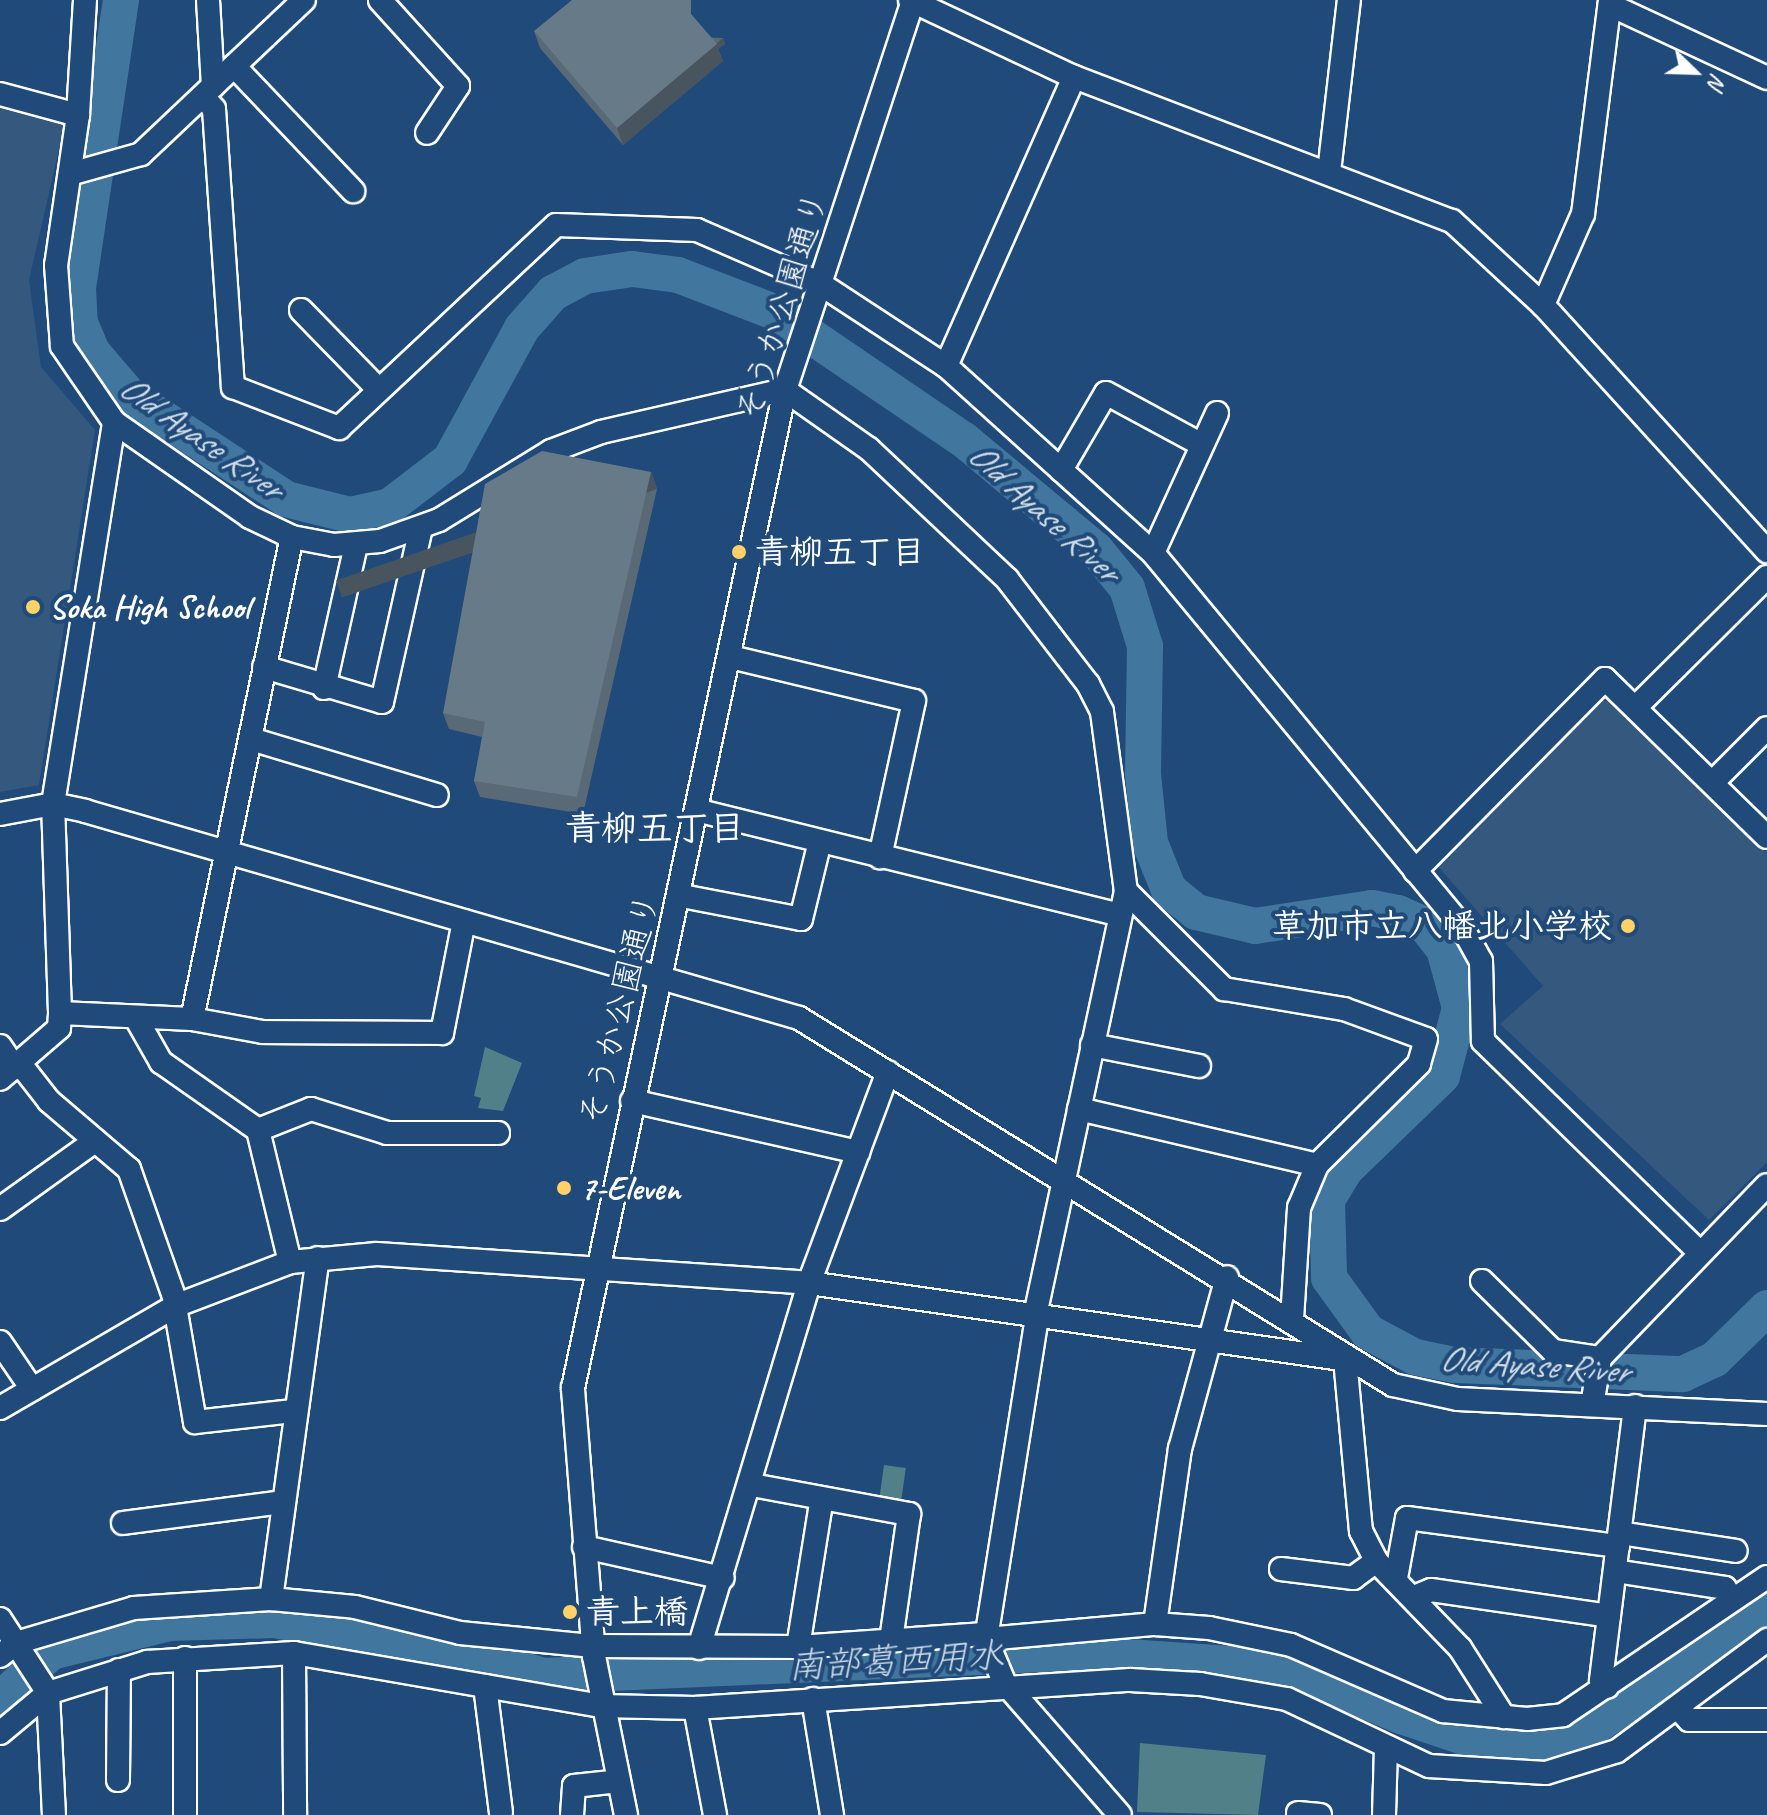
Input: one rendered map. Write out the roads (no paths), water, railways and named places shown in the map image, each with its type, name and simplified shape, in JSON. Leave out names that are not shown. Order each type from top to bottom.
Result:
[{"type":"street","points":[[85,0],[75,174],[53,300],[62,346],[79,381],[114,422],[292,537],[356,545],[421,528],[551,451],[601,432],[788,381],[869,449],[1007,579],[1088,684],[1102,712],[1126,891],[1036,1317],[986,1637],[1008,1685],[1120,1815]]},
{"type":"street","points":[[208,0],[208,91],[214,109],[233,387],[339,428],[556,225],[697,230],[817,290],[946,366],[1153,553],[1415,871],[1481,961],[1483,1041],[1700,1253]]},
{"type":"street","points":[[75,174],[118,166],[141,154],[304,0]]},
{"type":"street","points":[[380,0],[458,86],[427,133]]},
{"type":"street","points":[[912,0],[1074,77],[1436,211],[1543,305],[1767,551]]},
{"type":"street","name":"そうか公園通り","points":[[626,1815],[600,1700],[572,1400],[594,1266],[664,979],[788,381],[912,0]]},
{"type":"street","points":[[1329,172],[1349,0]]},
{"type":"street","points":[[1543,305],[1583,214],[1610,2],[1767,78]]},
{"type":"street","points":[[234,66],[353,191]]},
{"type":"street","points":[[946,366],[1074,77]]},
{"type":"street","points":[[0,94],[78,115]]},
{"type":"street","points":[[301,310],[378,389]]},
{"type":"street","points":[[1061,470],[1106,393],[1202,445]]},
{"type":"street","points":[[1153,553],[1217,413]]},
{"type":"street","points":[[12,1071],[59,1028],[53,804],[114,422]]},
{"type":"street","points":[[264,667],[324,688],[382,702],[421,528]]},
{"type":"street","points":[[192,1019],[292,537]]},
{"type":"street","points":[[324,688],[356,545]]},
{"type":"street","points":[[1637,706],[1767,577]]},
{"type":"street","points":[[731,657],[914,701],[880,857]]},
{"type":"street","points":[[1415,871],[1605,679],[1637,706],[1767,837]]},
{"type":"street","points":[[1713,782],[1767,728]]},
{"type":"street","points":[[251,739],[437,795]]},
{"type":"street","points":[[0,814],[53,804],[226,851],[799,1018],[1064,1176],[1393,1385],[1432,1396],[1767,1414]]},
{"type":"street","points":[[700,811],[1119,915]]},
{"type":"street","points":[[682,896],[801,919],[820,841]]},
{"type":"street","points":[[1126,891],[1224,989],[1344,1009],[1426,1039],[1412,1073],[1317,1165],[1299,1208],[1292,1319]]},
{"type":"street","points":[[60,1013],[192,1019],[263,1032],[442,1033],[464,921]]},
{"type":"street","points":[[136,1018],[161,1062],[258,1130],[290,1262]]},
{"type":"street","points":[[1092,1045],[1199,1066]]},
{"type":"street","points":[[0,1046],[12,1071],[129,1169],[176,1305],[195,1422],[293,1411]]},
{"type":"street","points":[[699,1648],[752,1485],[809,1283],[888,1072]]},
{"type":"street","points":[[632,1101],[858,1152]]},
{"type":"street","points":[[258,1130],[311,1109],[387,1133],[488,1131]]},
{"type":"street","points":[[1079,1109],[1317,1165]]},
{"type":"street","points":[[0,1209],[95,1141]]},
{"type":"street","points":[[1592,1405],[1600,1358],[1767,1185]]},
{"type":"street","points":[[271,1599],[293,1411],[318,1258]]},
{"type":"street","points":[[0,1408],[176,1305],[290,1262],[318,1258],[594,1266],[809,1283],[1353,1362]]},
{"type":"street","points":[[1155,1624],[1180,1449],[1227,1277]]},
{"type":"street","points":[[1482,1281],[1553,1351],[1600,1358]]},
{"type":"street","points":[[0,1342],[32,1389]]},
{"type":"street","points":[[1353,1362],[1361,1531],[1376,1561],[1396,1578],[1460,1648],[1504,1717]]},
{"type":"street","points":[[1607,1687],[1601,1680],[1635,1406]]},
{"type":"street","points":[[752,1485],[821,1503],[909,1514],[891,1640]]},
{"type":"street","points":[[123,1523],[283,1502]]},
{"type":"street","points":[[798,1647],[821,1503]]},
{"type":"street","points":[[1396,1578],[1407,1518],[1736,1551]]},
{"type":"street","points":[[584,1547],[723,1578]]},
{"type":"street","points":[[1281,1569],[1353,1578],[1376,1561]]},
{"type":"street","points":[[1615,1571],[1725,1588],[1730,1596]]},
{"type":"street","points":[[12,1649],[165,1602],[271,1599],[355,1607],[460,1633],[594,1651],[798,1647],[1155,1624],[1291,1645],[1443,1711],[1504,1717],[1563,1715],[1607,1687],[1730,1596],[1767,1577]]},
{"type":"street","points":[[1414,1597],[1431,1590],[1609,1616]]},
{"type":"street","points":[[0,1619],[12,1649],[45,1688],[54,1815]]},
{"type":"street","points":[[0,1733],[45,1688],[185,1658],[294,1653],[485,1686],[695,1708],[1008,1685],[1130,1680],[1263,1693],[1386,1747],[1448,1769],[1546,1773],[1617,1751],[1767,1640]]},
{"type":"street","points":[[294,1653],[295,1815]]},
{"type":"street","points":[[185,1658],[185,1815]]},
{"type":"street","points":[[118,1780],[119,1670]]},
{"type":"street","points":[[485,1686],[501,1812]]},
{"type":"street","points":[[813,1699],[832,1815]]},
{"type":"street","points":[[695,1708],[715,1815]]},
{"type":"street","points":[[1678,1708],[1689,1720],[1767,1720]]},
{"type":"street","points":[[1384,1815],[1386,1747]]},
{"type":"street","points":[[572,1815],[574,1786],[619,1781]]},
{"type":"waterway","name":"Old Ayase River","points":[[121,0],[78,288],[80,323],[93,353],[131,397],[286,499],[350,515],[390,506],[450,460],[522,328],[553,293],[585,276],[632,269],[678,275],[777,313],[964,440],[1096,550],[1127,588],[1145,646],[1143,774],[1150,843],[1169,890],[1196,912],[1255,926],[1372,908],[1398,913],[1425,925],[1444,949],[1460,1008],[1442,1076],[1345,1170],[1327,1200],[1329,1278],[1368,1332],[1415,1357],[1455,1365],[1683,1374],[1715,1359],[1767,1308]]},
{"type":"waterway","name":"南部葛西用水","points":[[0,1700],[51,1652],[169,1623],[274,1620],[479,1656],[543,1676],[1068,1653],[1288,1668],[1401,1716],[1487,1745],[1515,1746],[1576,1739],[1767,1611]]},
{"type":"place","name":"青柳五丁目","points":[[739,552]]},
{"type":"place","name":"Soka High School","points":[[33,607]]},
{"type":"place","name":"草加市立八幡北小学校","points":[[1628,926]]},
{"type":"place","name":"7-Eleven","points":[[564,1188]]},
{"type":"place","name":"青上橋","points":[[570,1612]]},
{"type":"district","name":"青柳五丁目","points":[[655,829]]}]
